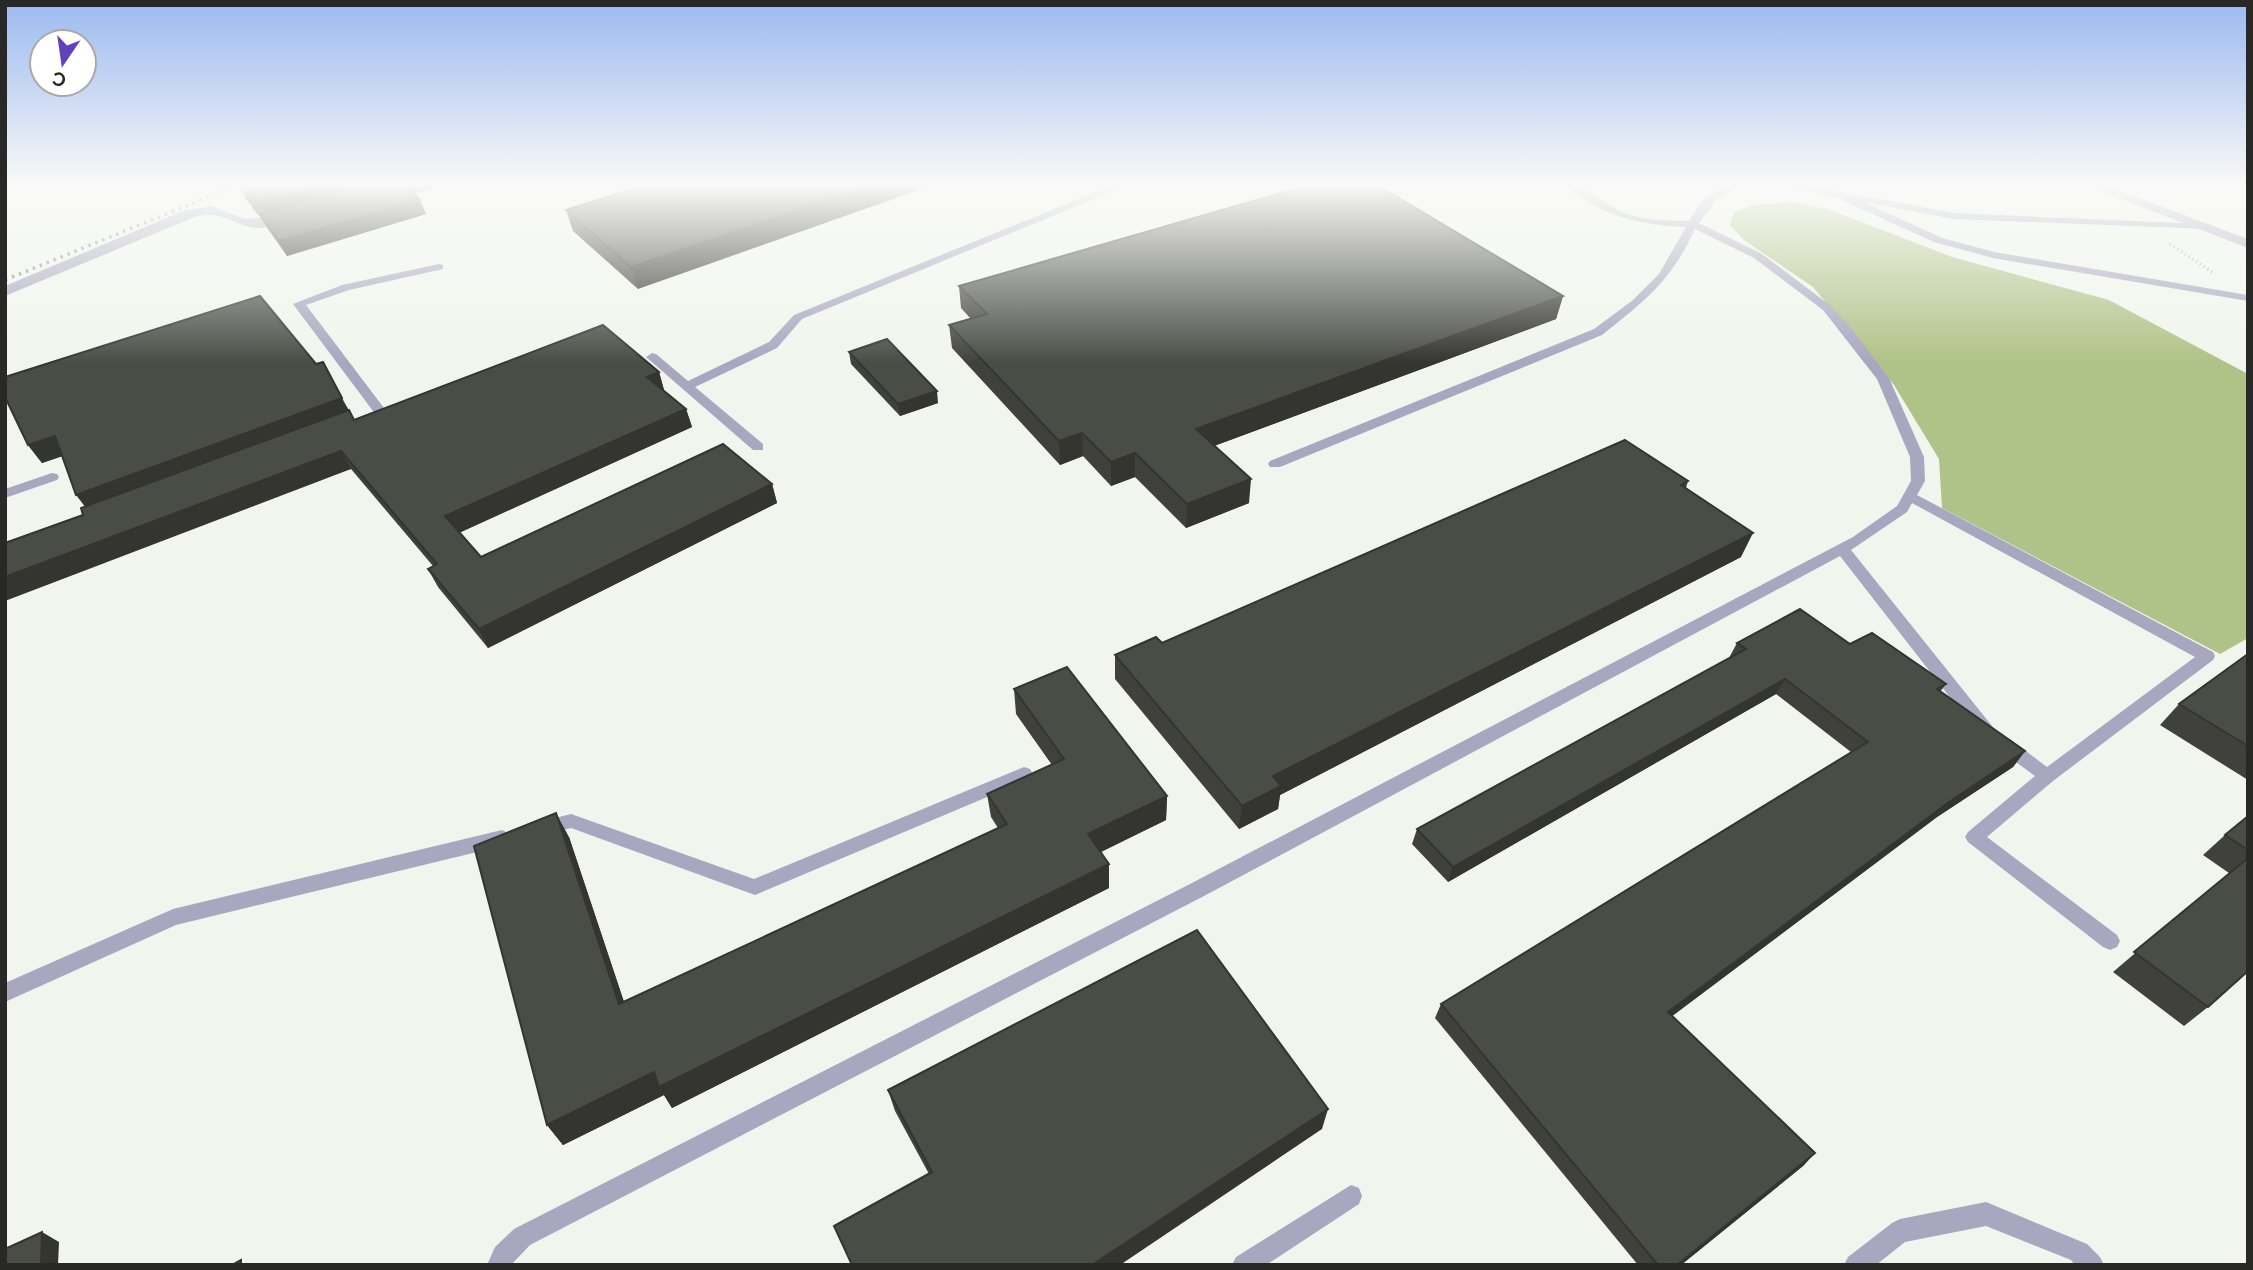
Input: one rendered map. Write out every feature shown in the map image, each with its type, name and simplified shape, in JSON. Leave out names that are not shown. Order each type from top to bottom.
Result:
[{"type":"street","points":[[5,292],[117,244]]},
{"type":"lane","points":[[687,386],[773,345],[798,317],[974,244]]},
{"type":"lane","points":[[1275,464],[1598,332],[1638,301],[1670,268],[1682,244]]},
{"type":"lane","points":[[499,1265],[503,1255],[522,1237],[1197,890],[1842,549],[1902,509],[1917,481],[1917,457],[1883,378],[1827,308],[1758,256],[1734,244]]},
{"type":"lane","points":[[1954,244],[1993,255],[2248,298]]},
{"type":"lane","points":[[381,412],[299,304],[346,287],[439,267]]},
{"type":"lane","points":[[652,357],[758,447]]},
{"type":"lane","points":[[5,494],[52,477]]},
{"type":"lane","points":[[1909,496],[2207,656],[2047,776],[1974,837],[2110,941]]},
{"type":"lane","points":[[1842,549],[1987,732],[2047,776]]},
{"type":"lane","points":[[5,993],[173,917],[571,821],[755,887],[1024,774]]},
{"type":"lane","points":[[1253,1263],[1351,1196]]},
{"type":"lane","points":[[1856,1265],[1900,1231],[1986,1214],[2079,1252],[2092,1265]]},
{"type":"path","points":[[2171,244],[2216,275]]},
{"type":"green space","points":[[1750,244],[1919,244],[1952,257],[2109,300],[2248,374],[2248,638],[2220,654],[1942,508],[1939,459],[1894,385],[1813,287]]},
{"type":"building","points":[[605,244],[698,244],[631,267]]},
{"type":"building","points":[[1103,244],[1476,244],[1563,296],[1196,429],[1251,479],[1187,504],[1135,453],[1111,462],[1082,433],[1059,441],[949,325],[987,314],[959,286]]},
{"type":"building","points":[[260,296],[316,364],[323,362],[342,398],[76,495],[55,436],[28,445],[5,397],[5,377]]},
{"type":"building","points":[[603,325],[659,372],[647,377],[686,409],[445,516],[481,557],[723,444],[772,484],[479,629],[428,569],[437,564],[341,451],[5,577],[5,543],[83,515],[81,508],[349,410],[354,420]]},
{"type":"building","points":[[887,339],[937,391],[898,404],[849,352]]},
{"type":"building","points":[[1625,440],[1688,481],[1681,485],[1753,533],[1273,776],[1281,786],[1242,806],[1115,655],[1156,637],[1162,643]]},
{"type":"building","points":[[1800,609],[1850,644],[1872,633],[1946,684],[1937,689],[2025,751],[1949,802],[1668,1012],[1815,1153],[1677,1265],[1658,1265],[1441,1004],[1868,742],[1785,679],[1453,867],[1417,829],[1746,649],[1737,643]]},
{"type":"building","points":[[2248,654],[2248,746],[2179,704]]},
{"type":"building","points":[[1067,667],[1167,796],[1088,834],[1109,864],[659,1087],[654,1072],[547,1125],[474,846],[556,813],[619,1004],[1007,824],[987,794],[1064,759],[1014,689]]},
{"type":"building","points":[[2248,816],[2248,850],[2225,835]]},
{"type":"building","points":[[2248,858],[2248,971],[2208,1007],[2134,952]]},
{"type":"building","points":[[1197,930],[1328,1109],[1092,1265],[852,1265],[834,1226],[932,1172],[888,1090]]},
{"type":"building","points":[[42,1232],[41,1265],[5,1265],[5,1249]]},
{"type":"railway","points":[[5,280],[92,244]]}]
